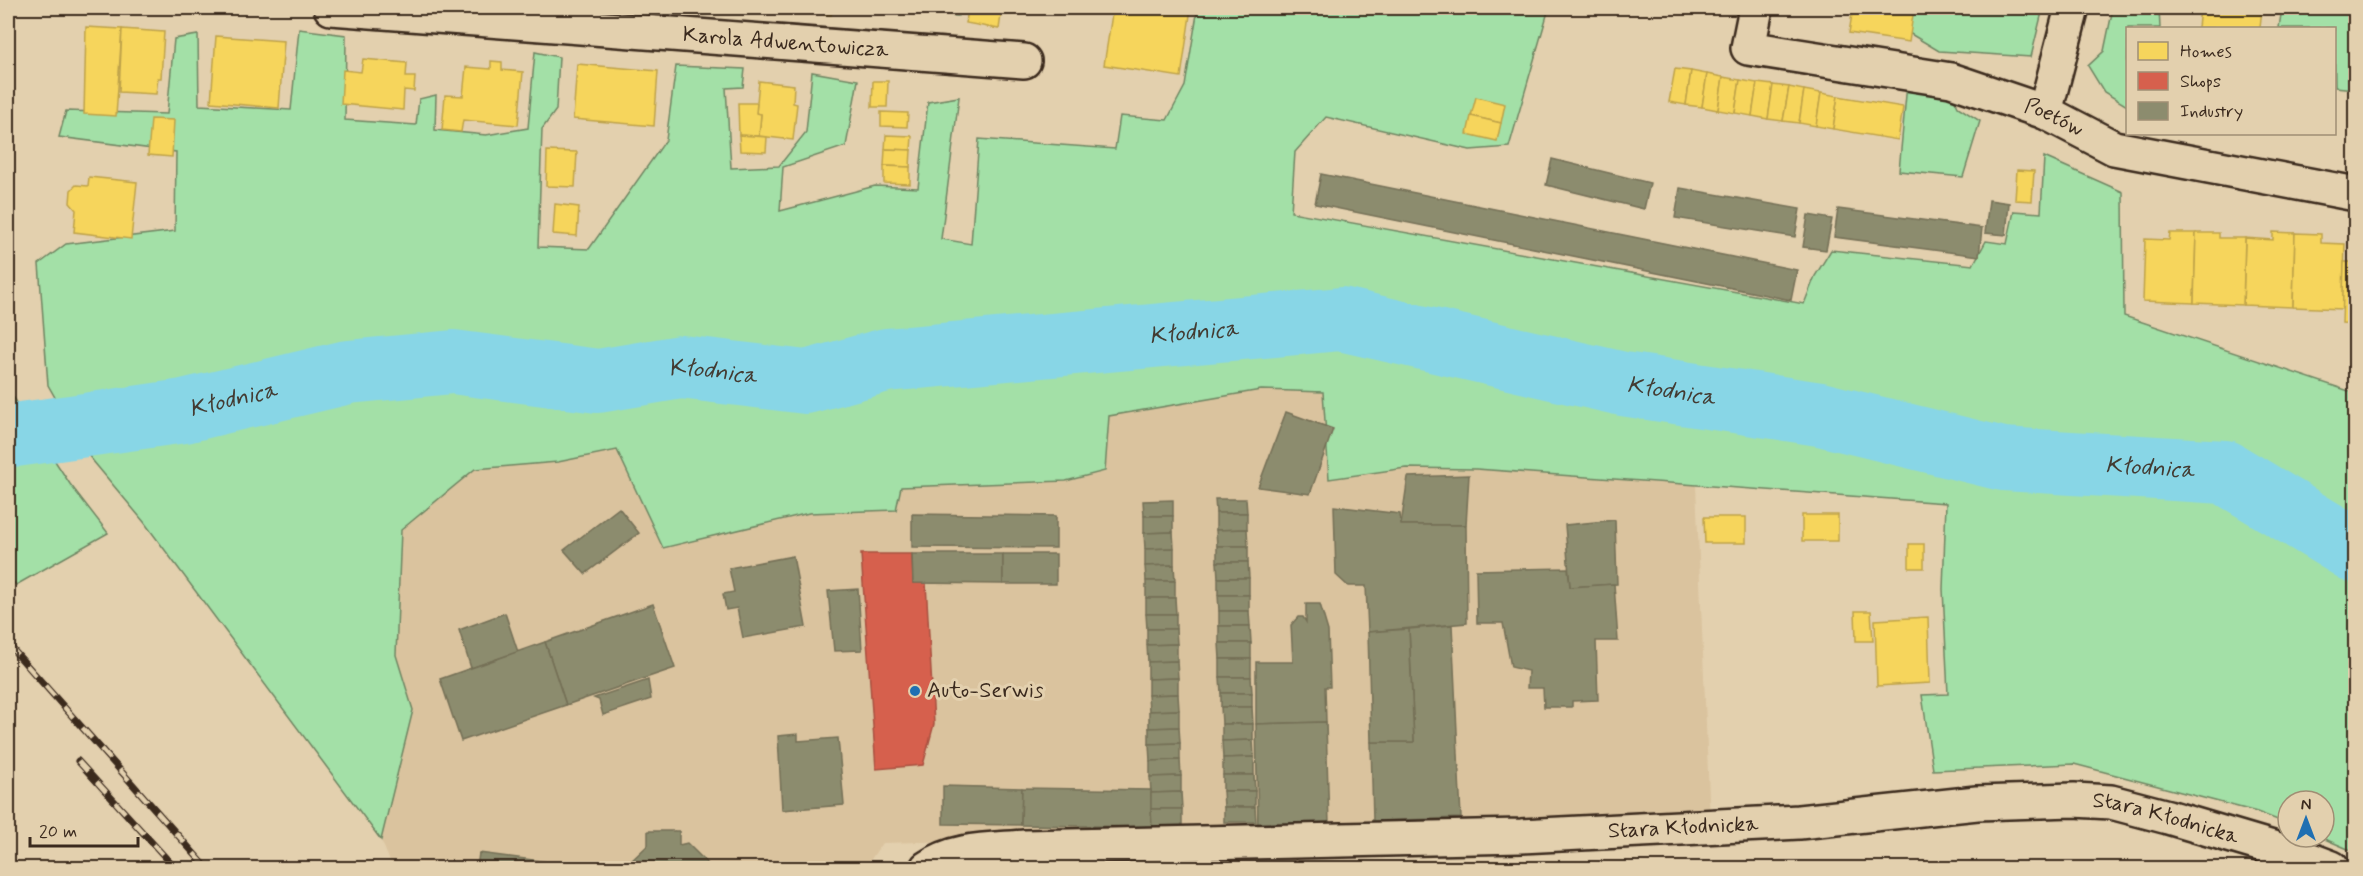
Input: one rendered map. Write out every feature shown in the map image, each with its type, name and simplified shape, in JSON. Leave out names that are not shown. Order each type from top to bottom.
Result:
[{"type":"street","name":"Karola Adwentowicza","points":[[331,8],[1024,61]]},
{"type":"street","name":"Poetów","points":[[1756,8],[1748,48],[1951,80],[2045,112],[2114,148],[2355,194]]},
{"type":"street","points":[[2045,112],[2072,8]]},
{"type":"street","name":"Stara Kłodnicka","points":[[927,868],[943,857],[976,851],[1027,858],[1521,836],[1799,822],[1977,803],[2074,800],[2111,802],[2168,816],[2332,868]]},
{"type":"shaded area","points":[[1261,390],[1323,392],[1329,479],[1406,468],[1476,469],[1696,485],[1710,821],[882,843],[865,868],[393,868],[381,840],[413,710],[396,655],[401,530],[475,469],[557,462],[617,450],[663,548],[809,513],[896,510],[900,487],[1066,481],[1105,471],[1108,416]]},
{"type":"green space","points":[[853,8],[959,8],[958,16]]},
{"type":"green space","points":[[1198,8],[1549,8],[1509,147],[1470,150],[1326,117],[1295,152],[1291,212],[1804,304],[1815,276],[1831,250],[1973,265],[1986,241],[2007,244],[2014,211],[2041,213],[2044,157],[2123,192],[2124,316],[2355,393],[2355,852],[2336,844],[2336,789],[2276,789],[2276,819],[2257,812],[2074,764],[1933,770],[1922,695],[1948,694],[1943,589],[1946,503],[1476,469],[1406,468],[1329,479],[1323,392],[1261,390],[1109,416],[1105,471],[1066,481],[901,487],[896,510],[809,513],[663,548],[617,450],[558,462],[475,469],[401,530],[396,655],[413,710],[381,840],[144,522],[88,455],[48,385],[39,264],[66,244],[175,231],[176,152],[59,137],[66,111],[167,114],[174,39],[198,35],[199,105],[291,110],[299,29],[346,35],[345,120],[416,125],[419,99],[436,95],[435,130],[486,135],[528,128],[535,52],[559,57],[556,110],[542,129],[538,247],[589,249],[666,140],[676,66],[745,69],[743,87],[726,88],[731,168],[779,166],[806,132],[812,72],[858,80],[846,146],[783,167],[780,211],[875,186],[918,188],[928,102],[959,97],[941,239],[971,244],[979,139],[1115,149],[1120,116],[1167,120],[1185,86]]},
{"type":"green space","points":[[1913,8],[2043,8],[2031,57],[1939,51],[1909,33]]},
{"type":"green space","points":[[2113,8],[2159,8],[2160,27],[2126,27],[2126,105],[2104,92],[2088,66],[2104,51]]},
{"type":"green space","points":[[2282,8],[2355,8],[2355,89],[2336,87],[2336,27],[2279,27]]},
{"type":"green space","points":[[1907,84],[1949,87],[1958,107],[1980,121],[1963,177],[1899,171]]},
{"type":"green space","points":[[8,374],[10,392],[70,484],[108,533],[16,585],[8,576]]},
{"type":"building: Homes","points":[[808,8],[835,8],[831,15],[811,12]]},
{"type":"building: Homes","points":[[968,8],[1002,8],[999,29],[966,23]]},
{"type":"building: Homes","points":[[1113,8],[1191,8],[1181,77],[1104,65]]},
{"type":"building: Homes","points":[[1853,8],[1914,8],[1909,42],[1849,33]]},
{"type":"building: Homes","points":[[2200,8],[2262,8],[2260,27],[2198,27]]},
{"type":"building: Homes","points":[[86,27],[122,29],[116,116],[84,114]]},
{"type":"building: Homes","points":[[122,29],[164,32],[161,78],[158,78],[156,94],[119,92]]},
{"type":"building: Homes","points":[[216,36],[284,41],[279,108],[211,102]]},
{"type":"building: Homes","points":[[363,59],[407,63],[406,77],[415,77],[414,91],[404,90],[403,110],[341,104],[343,70],[361,72]]},
{"type":"building: Homes","points":[[491,61],[502,62],[502,70],[523,72],[518,125],[463,120],[461,132],[442,130],[445,95],[463,96],[466,67],[491,69]]},
{"type":"building: Homes","points":[[577,64],[658,71],[654,126],[573,119]]},
{"type":"building: Homes","points":[[1675,69],[1691,71],[1686,105],[1669,102]]},
{"type":"building: Homes","points":[[1691,71],[1707,74],[1702,107],[1686,105]]},
{"type":"building: Homes","points":[[1707,74],[1723,77],[1718,110],[1702,107]]},
{"type":"building: Homes","points":[[1723,77],[1740,80],[1735,113],[1718,110]]},
{"type":"building: Homes","points":[[1740,80],[1757,83],[1752,116],[1735,113]]},
{"type":"building: Homes","points":[[759,81],[794,85],[793,103],[797,104],[793,140],[759,136],[761,114],[756,113]]},
{"type":"building: Homes","points":[[873,81],[888,81],[887,107],[872,107]]},
{"type":"building: Homes","points":[[1757,83],[1773,85],[1768,119],[1752,116]]},
{"type":"building: Homes","points":[[1773,85],[1789,87],[1783,121],[1768,119]]},
{"type":"building: Homes","points":[[1789,87],[1804,90],[1799,123],[1783,121]]},
{"type":"building: Homes","points":[[1804,90],[1821,93],[1816,126],[1799,123]]},
{"type":"building: Homes","points":[[1821,93],[1838,96],[1833,129],[1816,126]]},
{"type":"building: Homes","points":[[1838,96],[1903,107],[1898,140],[1833,129]]},
{"type":"building: Homes","points":[[1476,97],[1505,104],[1501,123],[1471,116]]},
{"type":"building: Homes","points":[[738,103],[757,103],[756,113],[761,114],[759,136],[739,135]]},
{"type":"building: Homes","points":[[881,112],[908,113],[907,127],[881,126]]},
{"type":"building: Homes","points":[[1471,116],[1501,123],[1497,141],[1467,134]]},
{"type":"building: Homes","points":[[151,119],[174,120],[172,157],[148,155]]},
{"type":"building: Homes","points":[[739,135],[767,137],[766,152],[740,151]]},
{"type":"building: Homes","points":[[886,135],[912,136],[911,150],[885,149]]},
{"type":"building: Homes","points":[[885,149],[911,150],[910,167],[884,166]]},
{"type":"building: Homes","points":[[547,151],[577,152],[575,187],[546,186]]},
{"type":"building: Homes","points":[[884,166],[910,167],[910,184],[884,183]]},
{"type":"building: Homes","points":[[2017,170],[2034,171],[2032,201],[2015,200]]},
{"type":"building: Homes","points":[[89,177],[137,182],[131,239],[74,232],[76,210],[70,203],[71,190],[76,185],[88,186]]},
{"type":"building: Homes","points":[[555,204],[579,207],[577,236],[553,234]]},
{"type":"building: Homes","points":[[2273,232],[2295,233],[2293,307],[2243,305],[2245,238],[2273,240]]},
{"type":"building: Homes","points":[[2170,233],[2196,233],[2194,303],[2143,301],[2145,239],[2169,240]]},
{"type":"building: Homes","points":[[2196,233],[2219,233],[2219,238],[2245,238],[2243,305],[2194,303]]},
{"type":"building: Homes","points":[[2295,233],[2321,234],[2321,243],[2345,244],[2343,309],[2293,307]]},
{"type":"building: Homes","points":[[2344,262],[2356,262],[2356,324],[2342,323]]},
{"type":"building: Homes","points":[[1802,515],[1838,515],[1838,541],[1802,541]]},
{"type":"building: Homes","points":[[1704,517],[1746,517],[1746,543],[1705,543]]},
{"type":"building: Homes","points":[[1909,544],[1924,544],[1924,568],[1909,568]]},
{"type":"building: Homes","points":[[1855,611],[1871,611],[1873,641],[1856,641]]},
{"type":"building: Homes","points":[[1928,617],[1930,683],[1877,686],[1875,620]]},
{"type":"building: Shops","points":[[861,554],[912,554],[913,583],[926,583],[934,724],[923,765],[876,769]]},
{"type":"building: Industry","points":[[901,8],[929,8],[928,14],[901,11]]},
{"type":"building: Industry","points":[[1552,159],[1650,183],[1644,209],[1546,185]]},
{"type":"building: Industry","points":[[1321,174],[1797,270],[1791,300],[1315,204]]},
{"type":"building: Industry","points":[[1680,188],[1800,209],[1795,237],[1675,218]]},
{"type":"building: Industry","points":[[1989,200],[2009,203],[2006,235],[1985,233]]},
{"type":"building: Industry","points":[[1838,209],[1982,228],[1979,256],[1834,237]]},
{"type":"building: Industry","points":[[1808,215],[1832,219],[1826,250],[1803,247]]},
{"type":"building: Industry","points":[[1286,412],[1333,429],[1310,494],[1258,487]]},
{"type":"building: Industry","points":[[1469,475],[1466,525],[1401,525],[1408,477]]},
{"type":"building: Industry","points":[[1215,499],[1246,499],[1247,513],[1216,513]]},
{"type":"building: Industry","points":[[1173,500],[1173,516],[1144,516],[1143,501]]},
{"type":"building: Industry","points":[[1334,506],[1400,514],[1401,525],[1466,525],[1467,623],[1368,632],[1366,586],[1348,586],[1336,575]]},
{"type":"building: Industry","points":[[619,508],[639,533],[585,574],[564,550]]},
{"type":"building: Industry","points":[[1216,513],[1247,513],[1247,529],[1216,530]]},
{"type":"building: Industry","points":[[912,514],[1056,516],[1056,548],[912,547]]},
{"type":"building: Industry","points":[[1144,516],[1173,516],[1173,532],[1144,533]]},
{"type":"building: Industry","points":[[1615,520],[1617,584],[1570,587],[1565,525]]},
{"type":"building: Industry","points":[[1247,529],[1248,546],[1217,546],[1216,530]]},
{"type":"building: Industry","points":[[1173,532],[1174,548],[1145,549],[1144,533]]},
{"type":"building: Industry","points":[[1217,546],[1248,546],[1248,562],[1217,562]]},
{"type":"building: Industry","points":[[1174,548],[1174,565],[1145,566],[1145,549]]},
{"type":"building: Industry","points":[[912,554],[1003,554],[1003,584],[913,583]]},
{"type":"building: Industry","points":[[1003,554],[1056,554],[1056,584],[1003,584]]},
{"type":"building: Industry","points":[[793,556],[806,627],[743,638],[737,608],[726,610],[723,594],[734,592],[729,568]]},
{"type":"building: Industry","points":[[1217,562],[1248,562],[1249,578],[1218,578]]},
{"type":"building: Industry","points":[[1174,565],[1175,581],[1146,581],[1145,566]]},
{"type":"building: Industry","points":[[1568,568],[1570,587],[1614,584],[1618,641],[1596,641],[1598,700],[1572,701],[1572,707],[1544,707],[1543,688],[1527,688],[1528,671],[1511,667],[1503,623],[1477,623],[1476,570]]},
{"type":"building: Industry","points":[[1218,578],[1249,578],[1249,595],[1218,595]]},
{"type":"building: Industry","points":[[1146,581],[1175,581],[1175,598],[1146,598]]},
{"type":"building: Industry","points":[[858,589],[862,650],[834,651],[828,591]]},
{"type":"building: Industry","points":[[1218,595],[1249,595],[1249,611],[1219,611]]},
{"type":"building: Industry","points":[[1146,598],[1175,598],[1176,614],[1146,614]]},
{"type":"building: Industry","points":[[653,604],[675,668],[566,705],[545,642]]},
{"type":"building: Industry","points":[[1306,604],[1320,604],[1328,631],[1330,687],[1325,687],[1326,722],[1256,724],[1256,662],[1293,662],[1291,625],[1298,617],[1303,617],[1306,622]]},
{"type":"building: Industry","points":[[1219,611],[1249,611],[1250,626],[1219,626]]},
{"type":"building: Industry","points":[[505,613],[518,652],[471,668],[459,630]]},
{"type":"building: Industry","points":[[1146,614],[1176,614],[1176,629],[1147,629]]},
{"type":"building: Industry","points":[[1452,625],[1461,818],[1373,821],[1371,742],[1414,742],[1409,629]]},
{"type":"building: Industry","points":[[1219,626],[1250,626],[1251,643],[1219,643]]},
{"type":"building: Industry","points":[[1147,629],[1176,629],[1177,644],[1147,645]]},
{"type":"building: Industry","points":[[1409,629],[1414,742],[1371,742],[1368,632]]},
{"type":"building: Industry","points":[[545,642],[566,705],[461,741],[440,679]]},
{"type":"building: Industry","points":[[1219,643],[1251,643],[1251,659],[1220,659]]},
{"type":"building: Industry","points":[[1177,644],[1177,661],[1148,662],[1147,645]]},
{"type":"building: Industry","points":[[1220,659],[1251,659],[1251,677],[1220,677]]},
{"type":"building: Industry","points":[[1177,661],[1178,678],[1148,679],[1148,662]]},
{"type":"building: Industry","points":[[1220,677],[1251,677],[1252,693],[1221,693]]},
{"type":"building: Industry","points":[[1178,678],[1178,694],[1148,695],[1148,679]]},
{"type":"building: Industry","points":[[648,680],[651,699],[603,715],[599,700],[594,698]]},
{"type":"building: Industry","points":[[1221,693],[1252,693],[1252,707],[1221,707]]},
{"type":"building: Industry","points":[[1178,694],[1179,710],[1149,711],[1148,695]]},
{"type":"building: Industry","points":[[1221,707],[1252,707],[1253,724],[1222,724]]},
{"type":"building: Industry","points":[[1179,710],[1179,727],[1149,728],[1149,711]]},
{"type":"building: Industry","points":[[1326,722],[1329,824],[1258,828],[1256,724]]},
{"type":"building: Industry","points":[[1222,724],[1253,724],[1253,740],[1222,741]]},
{"type":"building: Industry","points":[[1179,727],[1180,743],[1149,744],[1149,728]]},
{"type":"building: Industry","points":[[798,734],[798,741],[838,738],[844,805],[782,810],[778,736]]},
{"type":"building: Industry","points":[[1253,740],[1254,757],[1223,758],[1222,741]]},
{"type":"building: Industry","points":[[1180,743],[1180,760],[1150,761],[1149,744]]},
{"type":"building: Industry","points":[[1254,757],[1254,775],[1223,775],[1223,758]]},
{"type":"building: Industry","points":[[1180,760],[1181,776],[1150,777],[1150,761]]},
{"type":"building: Industry","points":[[1223,775],[1254,775],[1255,791],[1223,791]]},
{"type":"building: Industry","points":[[1181,776],[1181,792],[1151,793],[1150,777]]},
{"type":"building: Industry","points":[[943,786],[1022,788],[1021,825],[943,824]]},
{"type":"building: Industry","points":[[1022,788],[1151,790],[1152,827],[1021,825]]},
{"type":"building: Industry","points":[[1223,791],[1255,791],[1255,807],[1224,807]]},
{"type":"building: Industry","points":[[1181,792],[1182,809],[1151,809],[1151,793]]},
{"type":"building: Industry","points":[[1224,807],[1255,807],[1256,822],[1224,822]]},
{"type":"building: Industry","points":[[1151,809],[1182,809],[1182,826],[1152,827]]},
{"type":"building: Industry","points":[[648,831],[679,831],[679,845],[687,843],[712,868],[632,868],[628,864],[648,845]]},
{"type":"building: Industry","points":[[479,853],[579,866],[578,868],[477,868]]},
{"type":"waterway","name":"Kłodnica","points":[[8,436],[184,411],[348,372],[453,362],[598,381],[681,367],[806,382],[886,360],[1341,319],[1623,384],[1820,414],[2003,459],[2225,472],[2356,551]]},
{"type":"railway","points":[[8,644],[207,868]]},
{"type":"railway","points":[[78,761],[175,868]]},
{"type":"place","name":"Auto-Serwis","points":[[915,691]]}]
